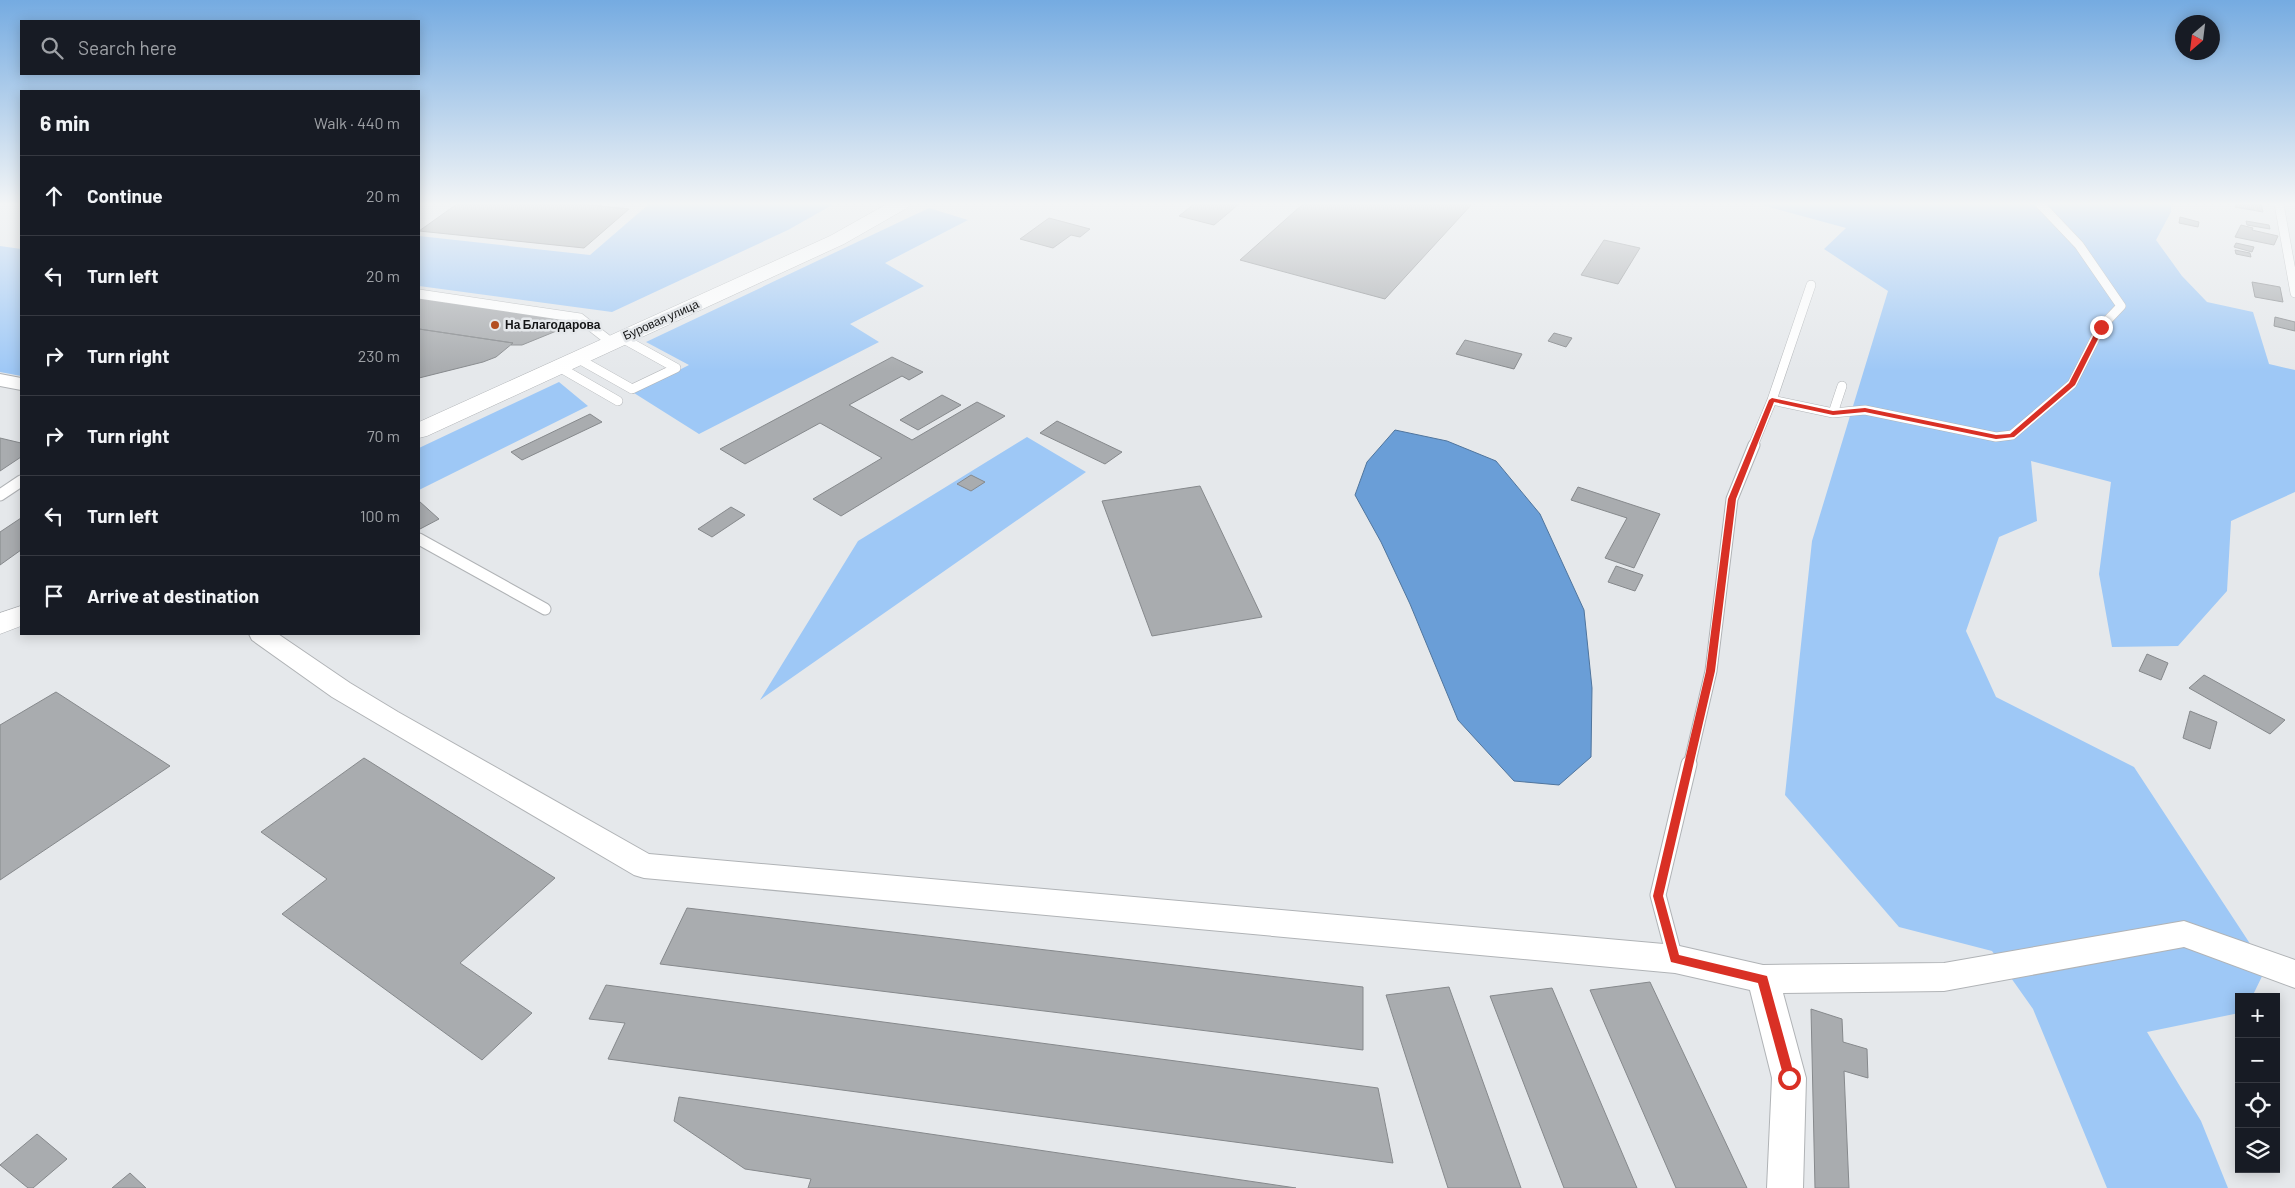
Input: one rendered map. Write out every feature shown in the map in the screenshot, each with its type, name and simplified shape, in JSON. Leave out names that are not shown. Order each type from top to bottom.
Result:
[{"type":"main road","name":"Буровая улица","points":[[420,431],[795,259]]},
{"type":"main road","points":[[0,624],[20,614]]},
{"type":"street","points":[[0,380],[20,384]]},
{"type":"street","points":[[262,635],[341,690],[644,866],[1675,959],[1763,979],[1944,977],[2184,934],[2295,974]]},
{"type":"street","points":[[1763,979],[1789,1078],[1785,1188]]},
{"type":"lane","points":[[1772,400],[1833,413],[1865,410],[1996,437],[2012,436],[2072,384],[2101,327],[2121,306],[2089,259]]},
{"type":"lane","points":[[2289,259],[2295,293]]},
{"type":"lane","points":[[1675,959],[1658,896],[1711,671],[1732,499],[1772,400],[1811,285]]},
{"type":"lane","points":[[420,294],[580,318],[617,340],[676,368],[632,389],[568,363]]},
{"type":"lane","points":[[568,363],[618,401]]},
{"type":"lane","points":[[1833,413],[1842,386]]},
{"type":"lane","points":[[0,495],[20,483]]},
{"type":"lane","points":[[420,540],[545,609]]},
{"type":"shaded area","points":[[0,259],[20,259],[20,376],[0,372]]},
{"type":"shaded area","points":[[420,259],[725,259],[612,312],[420,286]]},
{"type":"shaded area","points":[[820,259],[892,259],[885,263],[924,286],[850,324],[879,342],[699,434],[634,393],[689,365],[646,342]]},
{"type":"shaded area","points":[[1840,259],[2170,259],[2182,276],[2207,302],[2253,312],[2269,364],[2295,370],[2295,492],[2231,521],[2227,591],[2178,646],[2112,647],[2099,574],[2111,482],[2031,461],[2037,521],[1999,537],[1966,631],[1996,697],[2134,767],[2266,968],[2254,993],[2235,993],[2235,1014],[2147,1032],[2201,1121],[2228,1188],[2107,1188],[2033,1009],[1992,951],[1899,927],[1785,795],[1812,541],[1888,291]]},
{"type":"shaded area","points":[[559,382],[588,406],[420,490],[420,448]]},
{"type":"shaded area","points":[[1395,430],[1447,441],[1496,461],[1540,514],[1584,610],[1592,688],[1591,757],[1559,785],[1514,781],[1458,720],[1410,604],[1381,542],[1355,495],[1367,462]]},
{"type":"shaded area","points":[[1027,437],[1086,472],[760,700],[858,541]]},
{"type":"building","points":[[1241,259],[1421,259],[1385,299]]},
{"type":"building","points":[[1591,259],[1633,259],[1618,284],[1581,275]]},
{"type":"building","points":[[2252,282],[2280,287],[2283,302],[2255,297]]},
{"type":"building","name":"На Благодарова","points":[[420,298],[581,321],[522,345],[511,345],[513,343],[420,329]]},
{"type":"building","points":[[2275,317],[2295,322],[2295,331],[2274,326]]},
{"type":"building","points":[[420,329],[513,343],[496,357],[420,378]]},
{"type":"building","points":[[1554,333],[1572,338],[1566,347],[1548,341]]},
{"type":"building","points":[[1465,340],[1522,354],[1514,369],[1456,354]]},
{"type":"building","points":[[892,357],[923,372],[909,380],[902,376],[849,405],[912,440],[977,402],[1005,416],[841,516],[813,499],[882,458],[820,423],[745,464],[720,449]]},
{"type":"building","points":[[942,395],[961,405],[918,430],[900,420]]},
{"type":"building","points":[[590,414],[602,422],[522,460],[511,452]]},
{"type":"building","points":[[1057,421],[1122,452],[1105,464],[1040,433]]},
{"type":"building","points":[[0,438],[20,443],[20,458],[0,471]]},
{"type":"building","points":[[971,475],[985,482],[971,491],[957,484]]},
{"type":"building","points":[[1200,486],[1262,617],[1152,636],[1102,501]]},
{"type":"building","points":[[1578,487],[1660,514],[1634,568],[1605,558],[1627,518],[1571,500]]},
{"type":"building","points":[[420,502],[439,519],[420,529]]},
{"type":"building","points":[[731,507],[745,515],[712,537],[698,529]]},
{"type":"building","points":[[20,519],[20,551],[0,565],[0,532]]},
{"type":"building","points":[[1616,566],[1643,575],[1635,591],[1608,582]]},
{"type":"building","points":[[2147,654],[2168,663],[2161,680],[2139,671]]},
{"type":"building","points":[[2204,675],[2285,720],[2270,734],[2189,688]]},
{"type":"building","points":[[56,692],[170,766],[0,880],[0,725]]},
{"type":"building","points":[[2190,711],[2217,722],[2210,749],[2183,738]]},
{"type":"building","points":[[364,758],[555,878],[460,963],[532,1013],[482,1060],[282,914],[327,879],[261,832]]},
{"type":"building","points":[[687,908],[1363,987],[1363,1050],[660,964]]},
{"type":"building","points":[[1650,982],[1747,1188],[1676,1188],[1590,990]]},
{"type":"building","points":[[606,985],[1378,1088],[1393,1163],[608,1059],[625,1023],[589,1019]]},
{"type":"building","points":[[1449,987],[1521,1188],[1448,1188],[1386,995]]},
{"type":"building","points":[[1552,988],[1637,1188],[1564,1188],[1490,996]]},
{"type":"building","points":[[1811,1009],[1842,1019],[1843,1042],[1867,1049],[1868,1078],[1844,1071],[1849,1188],[1815,1188]]},
{"type":"building","points":[[679,1097],[1296,1188],[808,1188],[811,1179],[745,1169],[674,1121]]},
{"type":"building","points":[[37,1134],[67,1159],[33,1188],[28,1188],[0,1165]]},
{"type":"building","points":[[130,1173],[146,1188],[112,1188]]},
{"type":"place","name":"На Благодарова","points":[[495,325]]},
{"type":"route","points":[[1789,1078],[1763,979],[1675,959],[1658,896],[1711,671],[1732,499],[1772,400],[1833,413],[1865,410],[1996,437],[2012,436],[2072,384],[2101,327]]}]
